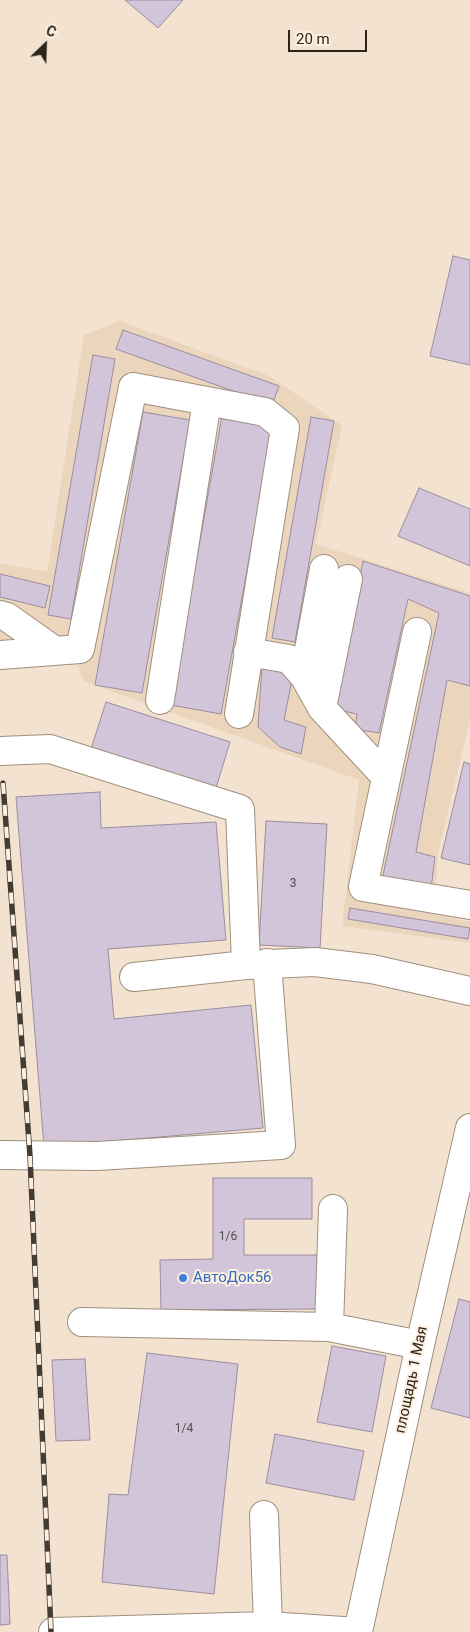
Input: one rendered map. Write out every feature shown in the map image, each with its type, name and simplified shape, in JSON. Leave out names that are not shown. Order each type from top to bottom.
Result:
[{"type":"street","points":[[0,655],[80,649],[134,387],[265,412],[285,428],[238,714]]},
{"type":"street","points":[[160,700],[207,401]]},
{"type":"street","points":[[304,676],[336,574],[322,708]]},
{"type":"street","points":[[0,615],[7,617],[56,651]]},
{"type":"street","points":[[417,632],[363,886],[470,905]]},
{"type":"street","points":[[248,652],[289,659],[304,676],[322,708],[386,776]]},
{"type":"street","points":[[0,751],[50,749],[240,810],[257,964],[281,1145],[97,1156],[0,1155]]},
{"type":"street","points":[[134,977],[257,964],[315,962],[372,969],[470,991]]},
{"type":"street","name":"площадь 1 Мая","points":[[358,1632],[420,1345],[470,1128]]},
{"type":"street","points":[[329,1327],[332,1209]]},
{"type":"street","points":[[82,1322],[329,1327],[420,1345]]},
{"type":"street","points":[[264,1515],[268,1626]]},
{"type":"street","points":[[53,1632],[268,1626],[358,1632]]},
{"type":"shaded area","points":[[120,321],[269,376],[342,425],[316,544],[470,593],[470,720],[438,853],[434,914],[470,922],[469,943],[342,926],[359,780],[83,681],[76,659],[0,668],[0,563],[47,572],[84,335]]},
{"type":"building","points":[[125,0],[183,0],[158,28]]},
{"type":"building","points":[[453,256],[470,260],[470,365],[430,356]]},
{"type":"building","points":[[123,330],[279,386],[272,405],[116,349]]},
{"type":"building","points":[[93,355],[115,359],[71,619],[48,615]]},
{"type":"building","points":[[143,412],[190,420],[142,693],[95,685]]},
{"type":"building","points":[[222,416],[273,426],[221,714],[171,705]]},
{"type":"building","points":[[311,417],[334,421],[295,642],[272,638]]},
{"type":"building","points":[[419,488],[470,509],[470,566],[398,536]]},
{"type":"building","points":[[363,561],[470,596],[470,686],[447,680],[416,852],[435,857],[431,889],[382,880],[439,613],[408,599],[379,733],[355,729],[357,714],[335,709]]},
{"type":"building","points":[[0,574],[50,586],[45,608],[0,597]]},
{"type":"building","points":[[262,666],[293,675],[284,720],[306,727],[301,754],[280,747],[258,727]]},
{"type":"building","points":[[106,702],[230,742],[216,788],[91,749]]},
{"type":"building","points":[[464,762],[470,764],[470,865],[441,858]]},
{"type":"building","points":[[100,792],[101,828],[216,822],[226,940],[108,949],[114,1019],[251,1005],[263,1128],[44,1147],[16,797]]},
{"type":"building","points":[[266,821],[327,824],[320,948],[259,945]]},
{"type":"building","points":[[350,908],[470,928],[468,939],[348,919]]},
{"type":"building","points":[[213,1178],[312,1178],[312,1219],[244,1219],[244,1255],[317,1255],[318,1309],[161,1310],[160,1260],[213,1259]]},
{"type":"building","points":[[459,1299],[470,1302],[470,1418],[431,1408]]},
{"type":"building","points":[[332,1346],[386,1356],[372,1432],[317,1422]]},
{"type":"building","points":[[147,1353],[238,1364],[214,1594],[102,1582],[109,1494],[128,1495]]},
{"type":"building","points":[[85,1359],[90,1440],[56,1441],[52,1360]]},
{"type":"building","points":[[275,1434],[364,1451],[354,1500],[266,1483]]},
{"type":"building","points":[[0,1555],[7,1555],[10,1624],[0,1625]]},
{"type":"railway","points":[[3,783],[30,1156],[51,1632]]},
{"type":"place","name":"АвтоДок56","points":[[183,1278]]}]
